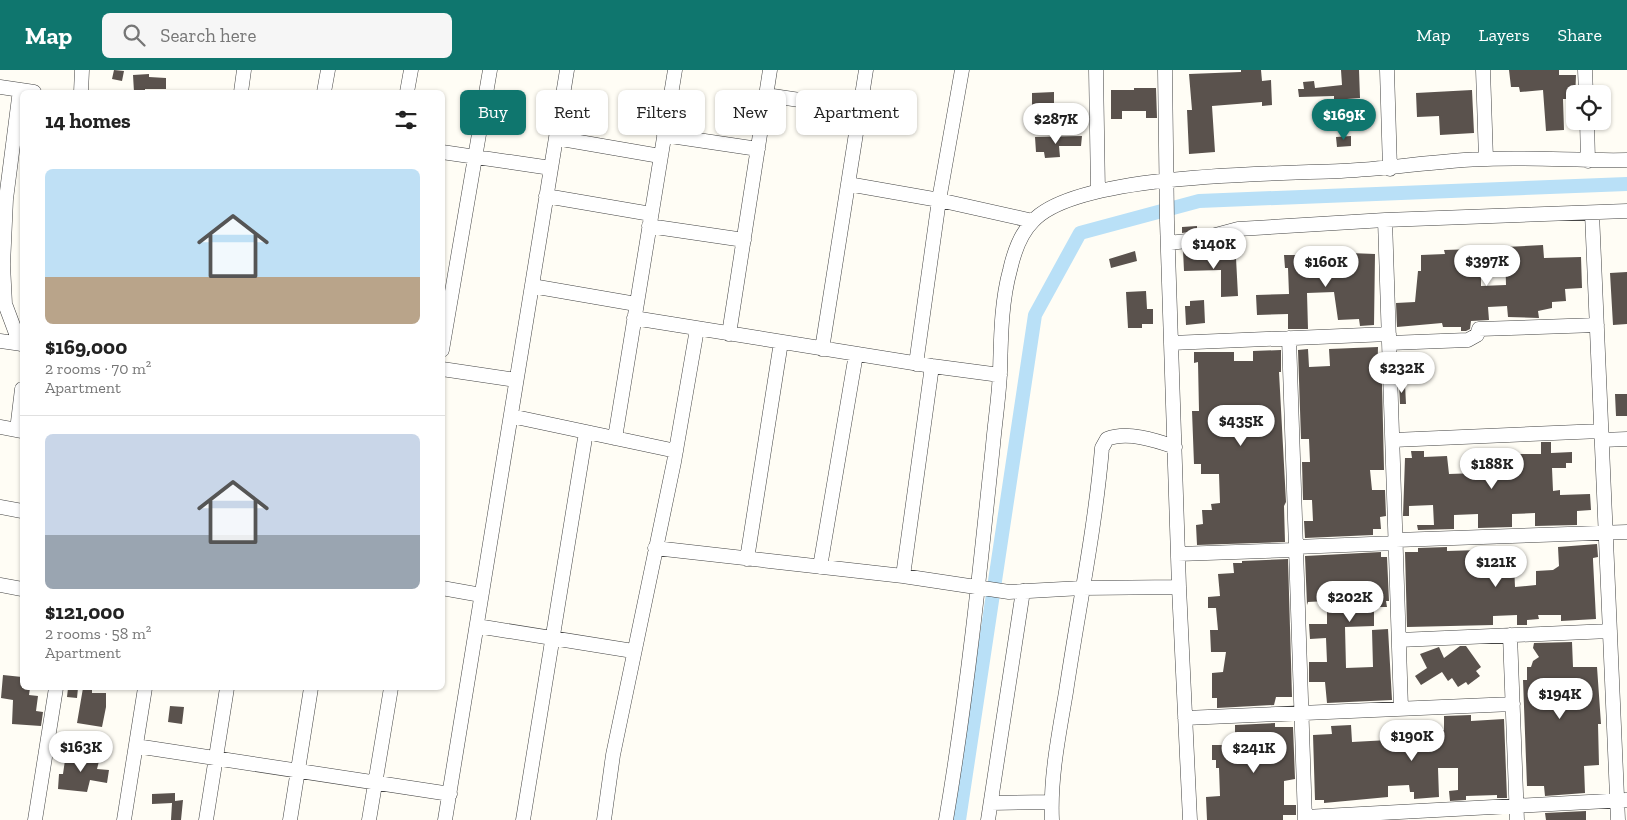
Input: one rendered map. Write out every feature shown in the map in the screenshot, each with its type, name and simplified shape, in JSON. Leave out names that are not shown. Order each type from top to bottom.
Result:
[{"type":"street","points":[[81,90],[82,70]]},
{"type":"street","points":[[241,90],[244,70]]},
{"type":"street","points":[[324,90],[328,70]]},
{"type":"street","points":[[407,90],[411,70]]},
{"type":"street","points":[[445,333],[490,70]]},
{"type":"street","points":[[445,820],[567,70]]},
{"type":"street","points":[[672,90],[675,70]]},
{"type":"street","points":[[767,90],[770,70]]},
{"type":"street","points":[[863,90],[866,70]]},
{"type":"street","points":[[916,364],[940,200],[962,70]]},
{"type":"street","points":[[1096,70],[1098,191]]},
{"type":"street","points":[[1165,70],[1166,198],[1179,587],[1190,820]]},
{"type":"street","points":[[1386,70],[1390,169]]},
{"type":"street","points":[[1483,70],[1486,159]]},
{"type":"street","points":[[1585,70],[1586,85]]},
{"type":"street","points":[[0,87],[20,90],[16,175],[4,220],[4,290],[8,316],[20,342]]},
{"type":"street","points":[[1586,130],[1588,161]]},
{"type":"street","points":[[615,438],[664,135],[758,149]]},
{"type":"street","points":[[729,334],[760,135]]},
{"type":"street","points":[[822,349],[856,135]]},
{"type":"street","points":[[556,138],[660,156]]},
{"type":"street","points":[[445,152],[551,168]]},
{"type":"street","points":[[946,820],[966,687],[978,586],[1000,375],[1004,301],[1009,270],[1018,242],[1033,220],[1048,208],[1061,202],[1098,191],[1166,180],[1390,169],[1486,159],[1627,160]]},
{"type":"street","points":[[848,184],[940,200],[1033,220]]},
{"type":"street","points":[[546,196],[744,240]]},
{"type":"street","points":[[1168,243],[1197,240],[1238,230],[1385,220],[1627,211]]},
{"type":"street","points":[[1592,213],[1610,631],[1620,704],[1622,800],[1618,820]]},
{"type":"street","points":[[1385,220],[1401,708]]},
{"type":"street","points":[[532,286],[636,304]]},
{"type":"street","points":[[634,318],[916,364],[1000,375]]},
{"type":"street","points":[[1171,343],[1289,338],[1468,340],[1477,335],[1479,329],[1597,326]]},
{"type":"street","points":[[604,820],[613,754],[676,451],[697,329]]},
{"type":"street","points":[[1289,338],[1305,818],[1517,813],[1622,800]]},
{"type":"street","points":[[0,341],[20,344]]},
{"type":"street","points":[[747,558],[781,342]]},
{"type":"street","points":[[820,567],[856,354]]},
{"type":"street","points":[[903,576],[932,366]]},
{"type":"street","points":[[445,369],[516,380]]},
{"type":"street","points":[[511,416],[676,451]]},
{"type":"street","points":[[0,427],[20,430]]},
{"type":"street","points":[[523,820],[586,432]]},
{"type":"street","points":[[1052,820],[1051,802],[1058,741],[1082,588],[1096,514],[1103,443],[1112,437],[1128,436],[1175,447]]},
{"type":"street","points":[[1393,440],[1602,436],[1627,439]]},
{"type":"street","points":[[0,507],[20,511]]},
{"type":"street","points":[[1178,554],[1396,541],[1627,532]]},
{"type":"street","points":[[655,548],[903,576],[978,586],[992,591],[1016,592],[1082,588],[1179,587]]},
{"type":"street","points":[[0,585],[20,589]]},
{"type":"street","points":[[445,589],[481,595]]},
{"type":"street","points":[[988,820],[1016,592]]},
{"type":"street","points":[[477,626],[633,651]]},
{"type":"street","points":[[1399,640],[1610,631]]},
{"type":"street","points":[[1510,635],[1517,813]]},
{"type":"street","points":[[35,820],[56,690]]},
{"type":"street","points":[[124,820],[145,690]]},
{"type":"street","points":[[206,820],[227,690]]},
{"type":"street","points":[[290,820],[312,690]]},
{"type":"street","points":[[369,820],[391,690]]},
{"type":"street","points":[[1185,718],[1514,704]]},
{"type":"street","points":[[136,746],[450,794]]},
{"type":"street","points":[[991,803],[1051,802]]},
{"type":"building","points":[[114,70],[124,71],[122,81],[112,79]]},
{"type":"building","points":[[1241,70],[1261,70],[1262,81],[1271,80],[1272,105],[1262,106],[1262,102],[1212,106],[1215,152],[1189,154],[1187,110],[1192,110],[1189,74],[1241,72]]},
{"type":"building","points":[[1341,70],[1359,70],[1360,98],[1334,100],[1334,96],[1299,97],[1298,89],[1304,89],[1303,82],[1314,81],[1315,88],[1342,85]]},
{"type":"building","points":[[1509,70],[1559,70],[1559,75],[1576,75],[1576,85],[1566,85],[1566,99],[1563,99],[1564,130],[1546,131],[1543,90],[1520,92],[1519,87],[1511,87]]},
{"type":"building","points":[[149,74],[149,77],[166,78],[166,89],[134,90],[133,75]]},
{"type":"building","points":[[1134,88],[1156,88],[1157,118],[1146,118],[1146,111],[1122,111],[1122,119],[1111,119],[1111,90],[1134,90]]},
{"type":"building","points":[[1472,90],[1474,133],[1440,135],[1439,116],[1417,117],[1416,93]]},
{"type":"building","points":[[1054,92],[1054,112],[1032,112],[1032,93]]},
{"type":"building","points":[[1082,136],[1081,146],[1059,146],[1060,157],[1045,158],[1044,152],[1036,152],[1035,137]]},
{"type":"building","points":[[1351,136],[1351,146],[1337,147],[1336,137]]},
{"type":"building","points":[[1197,226],[1197,231],[1182,233],[1182,227]]},
{"type":"building","points":[[1543,245],[1544,258],[1581,257],[1582,288],[1565,289],[1566,301],[1552,302],[1552,308],[1538,311],[1539,318],[1508,317],[1507,306],[1488,307],[1489,320],[1471,321],[1470,329],[1466,331],[1461,331],[1461,327],[1443,327],[1442,323],[1397,327],[1396,303],[1415,302],[1418,271],[1421,271],[1421,255],[1445,254],[1444,250],[1476,249],[1476,267],[1481,267],[1481,286],[1506,285],[1505,247]]},
{"type":"building","points":[[1198,249],[1198,254],[1206,253],[1206,259],[1236,258],[1238,296],[1221,297],[1221,270],[1184,271],[1183,250]]},
{"type":"building","points":[[1135,251],[1137,261],[1111,268],[1109,259]]},
{"type":"building","points":[[1350,253],[1375,254],[1374,325],[1360,326],[1359,319],[1338,320],[1334,292],[1307,293],[1308,329],[1288,329],[1288,314],[1257,315],[1256,295],[1289,294],[1288,268],[1285,268],[1284,255],[1300,255],[1300,257]]},
{"type":"building","points":[[1627,272],[1627,324],[1613,325],[1610,273]]},
{"type":"building","points":[[1146,291],[1147,309],[1153,309],[1153,324],[1142,324],[1142,328],[1128,328],[1126,292]]},
{"type":"building","points":[[1204,300],[1205,323],[1186,325],[1185,306],[1190,306],[1190,301]]},
{"type":"building","points":[[1378,347],[1377,382],[1382,382],[1384,470],[1370,470],[1372,490],[1385,490],[1386,516],[1380,517],[1381,529],[1373,529],[1373,535],[1305,538],[1304,521],[1313,521],[1312,500],[1303,500],[1302,462],[1310,462],[1309,439],[1301,439],[1298,350],[1308,349],[1309,367],[1330,366],[1329,349]]},
{"type":"building","points":[[1281,350],[1281,372],[1279,372],[1286,502],[1284,506],[1285,542],[1197,545],[1196,525],[1203,524],[1202,510],[1212,510],[1211,504],[1220,503],[1219,474],[1201,474],[1201,464],[1194,464],[1192,411],[1199,411],[1198,362],[1194,363],[1194,352],[1234,352],[1234,361],[1253,361],[1253,351]]},
{"type":"building","points":[[1399,384],[1405,384],[1406,404],[1400,404]]},
{"type":"building","points":[[1615,394],[1627,394],[1627,416],[1616,416]]},
{"type":"building","points":[[1541,442],[1551,442],[1551,453],[1572,452],[1572,463],[1566,463],[1566,468],[1552,468],[1553,491],[1560,490],[1560,495],[1590,494],[1591,510],[1577,511],[1577,525],[1535,526],[1535,513],[1512,514],[1512,527],[1478,528],[1478,514],[1454,515],[1454,529],[1418,530],[1417,525],[1434,525],[1433,505],[1409,506],[1409,516],[1403,516],[1405,458],[1412,458],[1411,451],[1424,451],[1424,457],[1447,456],[1449,474],[1478,473],[1477,457],[1482,457],[1482,454],[1541,454]]},
{"type":"building","points":[[1597,544],[1598,557],[1593,558],[1596,619],[1561,621],[1561,615],[1538,615],[1539,619],[1527,620],[1527,625],[1517,625],[1517,615],[1493,616],[1493,625],[1407,627],[1405,552],[1418,552],[1418,548],[1447,547],[1447,551],[1479,550],[1479,560],[1500,559],[1499,550],[1516,549],[1517,564],[1514,564],[1515,587],[1536,585],[1536,571],[1553,570],[1559,566],[1558,547]]},
{"type":"building","points":[[1381,552],[1381,557],[1387,557],[1389,601],[1386,601],[1387,607],[1374,607],[1374,626],[1345,627],[1346,668],[1373,667],[1372,630],[1388,629],[1392,700],[1327,703],[1325,682],[1309,682],[1309,662],[1327,662],[1326,638],[1310,639],[1309,624],[1327,624],[1327,601],[1308,602],[1307,605],[1305,556]]},
{"type":"building","points":[[1288,559],[1292,697],[1276,697],[1274,705],[1217,708],[1217,698],[1212,698],[1212,673],[1223,672],[1226,652],[1211,652],[1210,630],[1218,630],[1216,608],[1208,608],[1208,597],[1220,596],[1218,574],[1234,573],[1233,563],[1242,563],[1242,561]]},
{"type":"building","points":[[1572,642],[1573,667],[1597,667],[1601,724],[1598,724],[1599,765],[1584,766],[1585,793],[1545,796],[1544,786],[1527,786],[1523,680],[1527,680],[1527,667],[1531,667],[1533,661],[1539,657],[1533,648],[1534,643]]},
{"type":"building","points":[[1460,646],[1466,646],[1481,667],[1476,671],[1480,676],[1468,685],[1466,682],[1458,687],[1452,678],[1448,681],[1442,672],[1421,685],[1415,676],[1427,668],[1420,654],[1439,647],[1444,658]]},
{"type":"building","points":[[3,675],[20,677],[20,690],[30,690],[29,695],[38,696],[36,711],[43,712],[41,726],[12,724],[13,700],[1,698]]},
{"type":"building","points":[[68,690],[78,690],[77,698],[67,697]]},
{"type":"building","points":[[83,690],[92,690],[92,693],[106,693],[106,707],[102,727],[77,723]]},
{"type":"building","points":[[170,706],[184,707],[182,724],[168,722]]},
{"type":"building","points":[[1471,715],[1471,721],[1504,719],[1507,798],[1497,798],[1497,795],[1466,796],[1466,800],[1450,801],[1449,791],[1458,790],[1458,768],[1438,768],[1439,797],[1414,799],[1414,792],[1410,792],[1409,785],[1388,786],[1388,797],[1324,803],[1324,800],[1315,800],[1313,735],[1332,734],[1331,726],[1351,725],[1352,742],[1389,740],[1389,735],[1398,735],[1398,731],[1444,730],[1444,716]]},
{"type":"building","points":[[1275,723],[1275,727],[1293,727],[1295,779],[1284,781],[1284,805],[1296,805],[1296,815],[1283,815],[1283,820],[1207,820],[1206,797],[1220,796],[1219,768],[1216,768],[1216,760],[1212,760],[1212,745],[1227,745],[1227,738],[1235,738],[1235,725]]},
{"type":"building","points":[[66,753],[100,757],[97,769],[109,770],[107,783],[90,780],[87,792],[58,789],[59,774],[63,774]]},
{"type":"building","points":[[175,793],[175,801],[183,800],[181,820],[171,820],[172,803],[152,804],[152,794]]},
{"type":"building","points":[[1586,811],[1586,820],[1546,820],[1545,813]]},
{"type":"waterway","points":[[959,820],[1035,315],[1080,233],[1199,201],[1627,184]]}]
